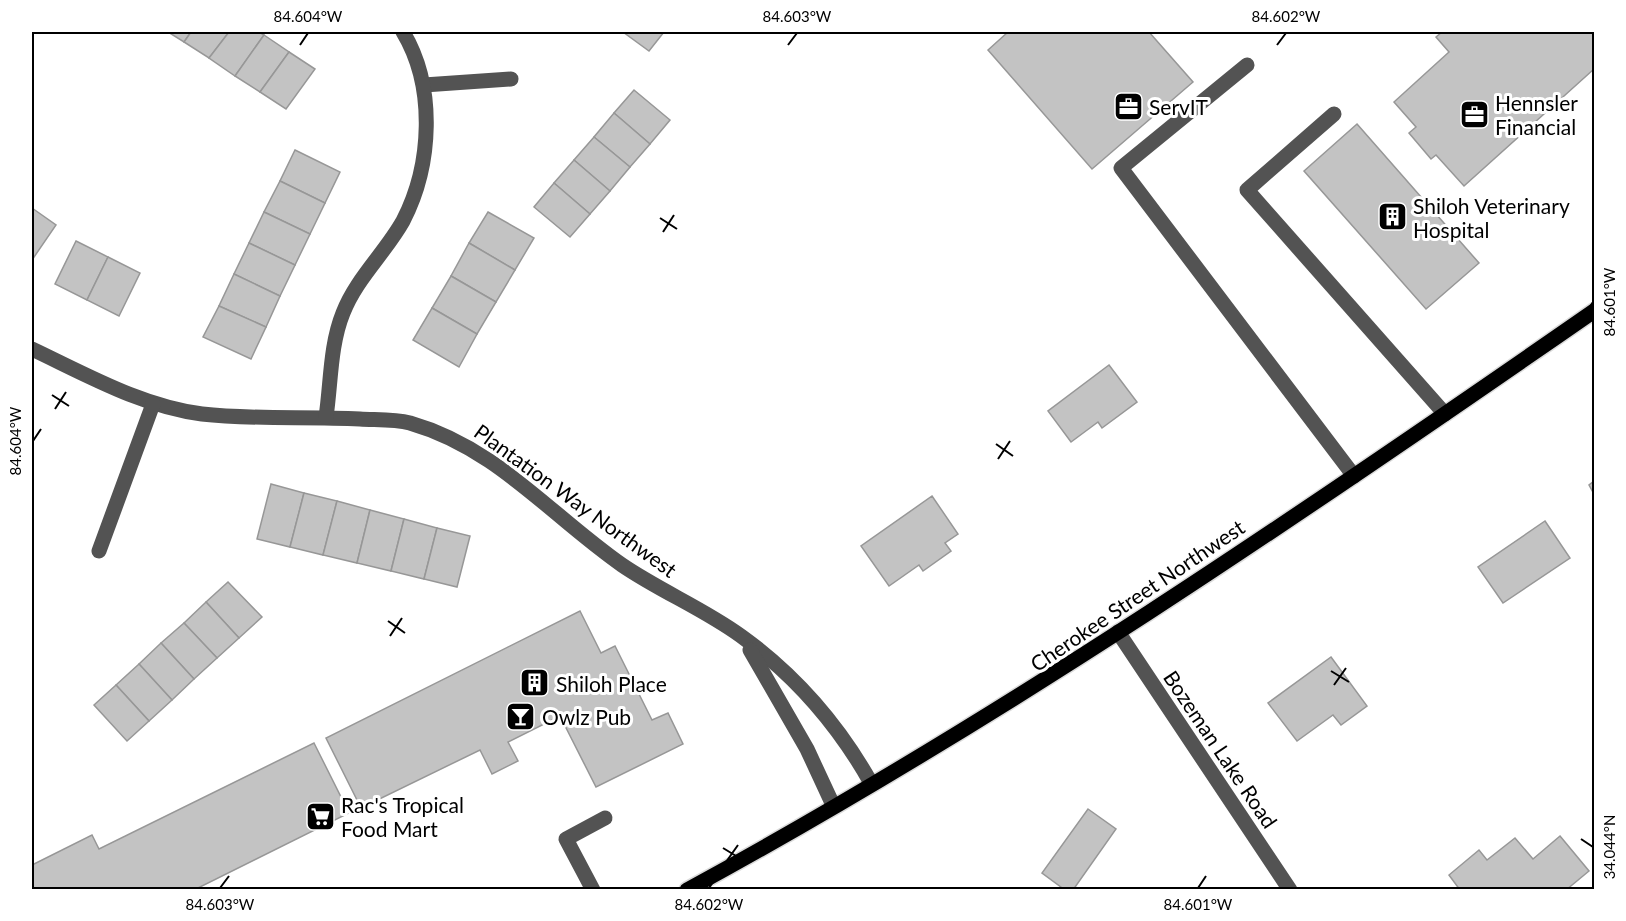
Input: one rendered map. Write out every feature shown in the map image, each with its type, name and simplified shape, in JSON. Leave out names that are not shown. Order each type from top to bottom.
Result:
[{"type":"main road","name":"Cherokee Street Northwest","points":[[694,888],[997,711],[1354,476],[1594,311]]},
{"type":"street","points":[[326,417],[337,331],[343,312],[352,294],[402,222],[416,192],[424,162],[424,85],[403,32]]},
{"type":"street","points":[[1247,65],[1121,168],[1354,476]]},
{"type":"street","points":[[424,85],[511,79]]},
{"type":"street","points":[[1334,114],[1247,190],[1445,414]]},
{"type":"street","name":"Plantation Way Northwest","points":[[32,349],[153,404],[201,414],[256,418],[326,417],[406,422],[458,440],[495,462],[560,518],[622,565],[740,635],[820,709],[849,745],[871,783]]},
{"type":"street","points":[[99,551],[153,404]]},
{"type":"street","name":"Bozeman Lake Road","points":[[1118,632],[1290,890]]},
{"type":"street","name":"Plantation Way Northwest","points":[[740,635],[766,674],[833,805]]},
{"type":"street","points":[[594,890],[566,838],[605,818]]},
{"type":"building","points":[[168,32],[191,32],[184,42]]},
{"type":"building","points":[[191,32],[229,32],[209,58],[184,42]]},
{"type":"building","points":[[229,32],[259,32],[264,35],[235,76],[209,58]]},
{"type":"building","points":[[623,32],[664,32],[649,51]]},
{"type":"building","points":[[1008,32],[1149,32],[1193,82],[1092,169],[988,50]]},
{"type":"building","name":"Hennsler Financial","points":[[1442,32],[1594,32],[1594,69],[1464,186],[1436,155],[1431,159],[1409,133],[1416,127],[1394,102],[1449,52],[1436,37]]},
{"type":"building","points":[[264,35],[289,52],[260,92],[235,76]]},
{"type":"building","points":[[289,52],[315,69],[286,109],[260,92]]},
{"type":"building","points":[[634,90],[670,120],[650,144],[614,113]]},
{"type":"building","points":[[614,113],[650,144],[630,167],[594,137]]},
{"type":"building","name":"Shiloh Veterinary Hospital","points":[[1357,124],[1479,263],[1426,309],[1304,171]]},
{"type":"building","points":[[594,137],[630,167],[610,191],[574,160]]},
{"type":"building","points":[[295,150],[340,172],[325,203],[280,181]]},
{"type":"building","points":[[574,160],[610,191],[590,214],[554,183]]},
{"type":"building","points":[[280,181],[325,203],[310,234],[264,212]]},
{"type":"building","points":[[554,183],[590,214],[570,237],[534,207]]},
{"type":"building","points":[[32,208],[56,225],[32,260]]},
{"type":"building","points":[[264,212],[310,234],[295,265],[249,243]]},
{"type":"building","points":[[488,212],[534,238],[515,270],[469,243]]},
{"type":"building","points":[[76,241],[108,257],[87,300],[55,284]]},
{"type":"building","points":[[249,243],[295,265],[280,296],[234,274]]},
{"type":"building","points":[[469,243],[515,270],[496,302],[451,276]]},
{"type":"building","points":[[108,257],[140,273],[119,316],[87,300]]},
{"type":"building","points":[[234,274],[280,296],[266,327],[219,306]]},
{"type":"building","points":[[451,276],[496,302],[477,334],[432,308]]},
{"type":"building","points":[[219,306],[266,327],[251,359],[203,337]]},
{"type":"building","points":[[432,308],[477,334],[459,367],[413,340]]},
{"type":"building","points":[[1109,365],[1137,402],[1102,428],[1098,422],[1071,442],[1048,411]]},
{"type":"building","points":[[1594,481],[1594,494],[1589,485]]},
{"type":"building","points":[[271,484],[304,493],[290,547],[257,539]]},
{"type":"building","points":[[304,493],[337,501],[323,555],[290,547]]},
{"type":"building","points":[[932,496],[958,534],[945,543],[951,551],[923,571],[919,565],[889,586],[861,546]]},
{"type":"building","points":[[337,501],[370,510],[357,563],[323,555]]},
{"type":"building","points":[[370,510],[404,519],[391,571],[357,563]]},
{"type":"building","points":[[404,519],[437,528],[424,579],[391,571]]},
{"type":"building","points":[[1545,521],[1570,558],[1503,603],[1478,567]]},
{"type":"building","points":[[437,528],[470,536],[457,587],[424,579]]},
{"type":"building","points":[[228,582],[262,617],[239,638],[206,602]]},
{"type":"building","points":[[206,602],[239,638],[217,658],[184,623]]},
{"type":"building","name":"Shiloh Place","points":[[580,611],[601,653],[615,646],[652,720],[668,713],[683,744],[596,787],[560,716],[508,742],[518,761],[492,774],[480,750],[361,808],[326,738]]},
{"type":"building","points":[[184,623],[217,658],[194,679],[161,643]]},
{"type":"building","points":[[161,643],[194,679],[172,700],[139,664]]},
{"type":"building","points":[[1331,657],[1367,706],[1341,725],[1333,715],[1297,741],[1268,703]]},
{"type":"building","points":[[139,664],[172,700],[149,721],[116,685]]},
{"type":"building","points":[[116,685],[149,721],[127,741],[94,705]]},
{"type":"building","points":[[314,743],[349,813],[194,890],[32,890],[32,865],[92,835],[99,849]]},
{"type":"building","points":[[1088,809],[1116,829],[1073,890],[1065,890],[1042,873]]},
{"type":"building","points":[[1560,836],[1589,871],[1566,890],[1460,890],[1449,875],[1479,850],[1487,860],[1515,838],[1533,859]]},
{"type":"place","name":"ServIT","points":[[1128,106]]},
{"type":"place","name":"Hennsler Financial","points":[[1474,114]]},
{"type":"place","name":"Shiloh Veterinary Hospital","points":[[1392,217]]},
{"type":"place","name":"Shiloh Place","points":[[535,683]]},
{"type":"place","name":"Owlz Pub","points":[[521,716]]},
{"type":"place","name":"Rac's Tropical Food Mart","points":[[320,816]]}]
